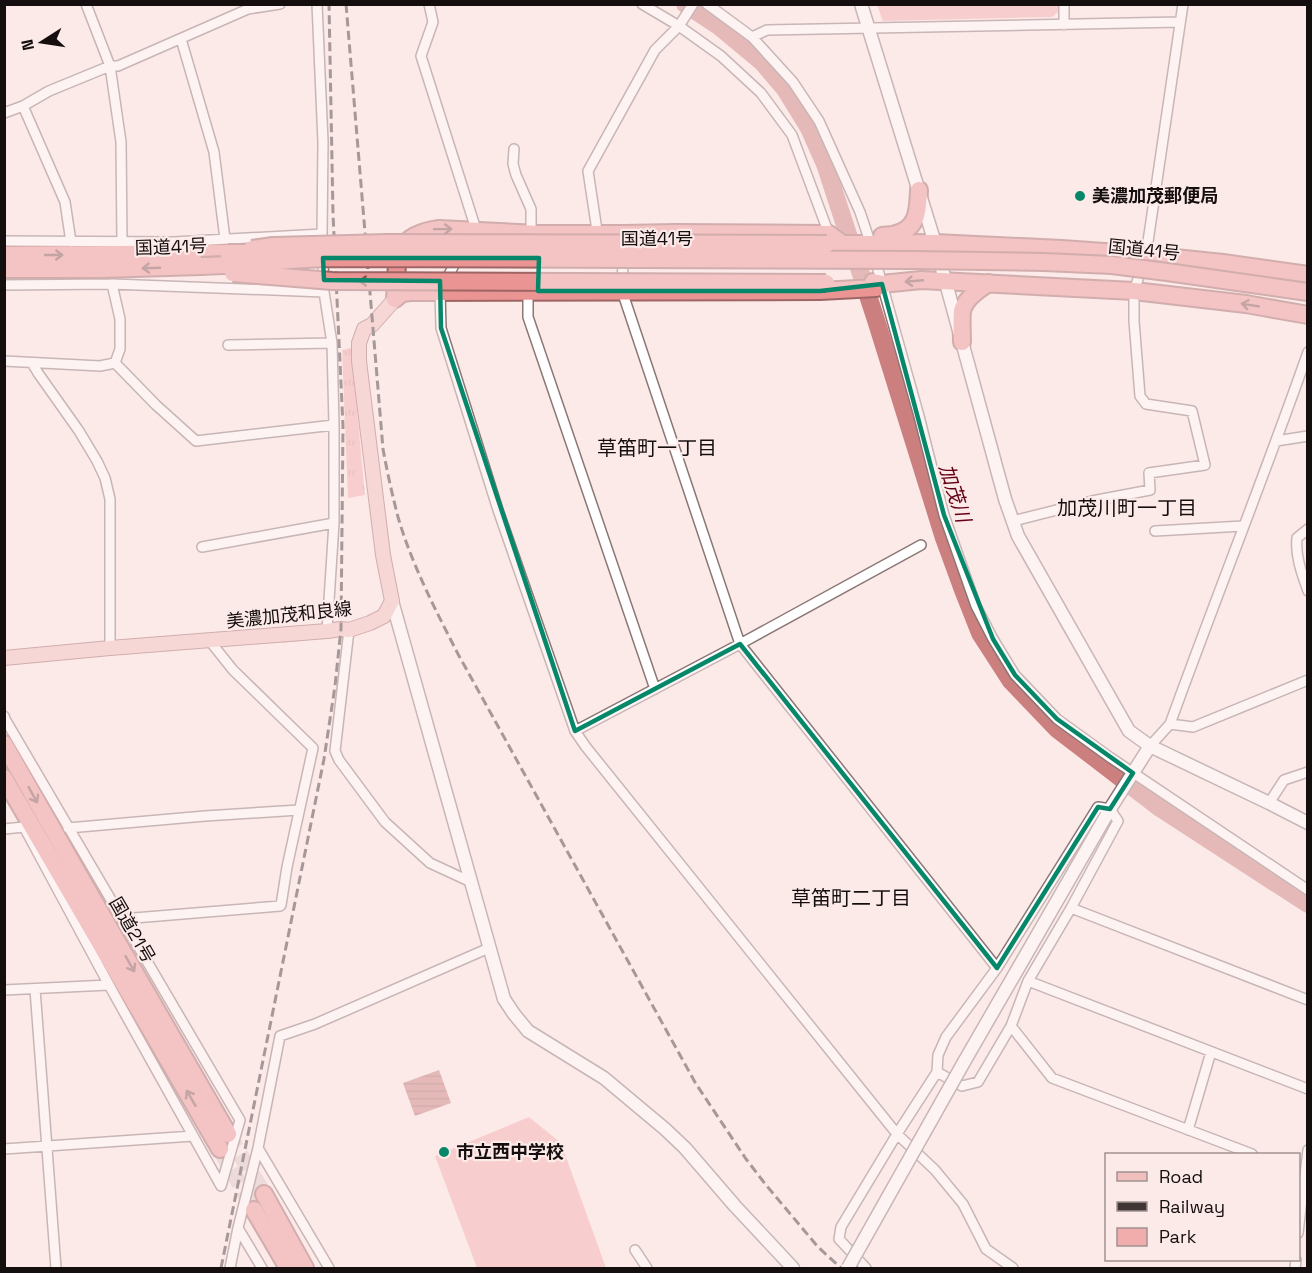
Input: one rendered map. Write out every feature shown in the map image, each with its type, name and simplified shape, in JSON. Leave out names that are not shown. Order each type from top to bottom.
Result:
[{"type":"highway","points":[[226,246],[845,241],[897,234],[909,227],[917,216],[919,190]]},
{"type":"highway","points":[[395,299],[397,262],[401,247],[414,235],[439,229],[535,233],[675,233],[1062,249],[1223,263],[1308,275]]},
{"type":"highway","points":[[845,241],[932,263],[945,280]]},
{"type":"highway","points":[[935,243],[962,265],[987,267],[1027,279],[1058,281],[1076,288]]},
{"type":"highway","name":"国道41号","points":[[4,269],[102,262],[226,246],[1031,256],[1140,262],[1308,286]]},
{"type":"highway","name":"国道41号","points":[[4,255],[201,266],[329,258],[1044,262],[1112,265],[1308,292]]},
{"type":"highway","points":[[201,266],[239,274],[332,281],[826,283],[851,286]]},
{"type":"highway","points":[[395,299],[402,293],[440,291],[622,291],[851,286],[921,279],[1134,291],[1245,304],[1308,315]]},
{"type":"highway","points":[[962,342],[962,310],[969,298],[989,283]]},
{"type":"highway","name":"国道21号","points":[[4,744],[224,1142],[27,826],[4,778]]},
{"type":"highway","points":[[264,1194],[306,1269]]},
{"type":"highway","points":[[279,1269],[257,1215],[288,1269]]},
{"type":"main road","points":[[392,601],[383,555],[359,361],[359,343],[364,329],[372,325],[395,299]]},
{"type":"main road","name":"美濃加茂和良線","points":[[4,658],[341,628],[349,630],[384,616],[392,601]]},
{"type":"street","points":[[86,4],[110,66],[121,142],[122,242]]},
{"type":"street","points":[[4,113],[23,106],[49,91],[110,66],[118,66],[248,9],[279,4]]},
{"type":"street","points":[[317,4],[323,142],[324,292],[332,343],[334,425],[334,523],[327,631]]},
{"type":"street","points":[[429,4],[433,22],[421,56],[474,223],[440,291],[441,328],[498,510],[575,731],[897,1134],[935,1170],[963,1204],[986,1249],[1013,1269]]},
{"type":"street","points":[[642,4],[679,26],[721,56],[761,93],[792,135],[845,241],[878,285],[919,416],[944,515],[976,606],[1015,675],[1057,719],[1132,775],[1308,890]]},
{"type":"street","points":[[597,291],[598,234],[588,171],[656,50],[679,26],[693,4]]},
{"type":"street","points":[[707,4],[752,37],[793,82],[819,121],[860,212],[845,241]]},
{"type":"street","points":[[861,4],[935,243],[1005,500],[1018,536],[1129,731],[1149,746],[1308,823]]},
{"type":"street","points":[[1064,4],[1064,25]]},
{"type":"street","points":[[1013,521],[1092,501],[1150,490],[1149,473],[1205,465],[1192,411],[1146,404],[1140,396],[1134,321],[1134,291],[1146,255],[1183,4]]},
{"type":"street","points":[[752,37],[767,30],[1180,22]]},
{"type":"street","points":[[182,39],[214,152],[226,246]]},
{"type":"street","points":[[23,106],[65,202],[71,242]]},
{"type":"street","points":[[514,149],[513,164],[531,209],[535,233],[533,291],[528,317],[655,689]]},
{"type":"street","points":[[4,241],[174,242],[226,246],[322,234]]},
{"type":"street","points":[[623,234],[622,291],[740,644],[997,968]]},
{"type":"street","points":[[4,285],[112,284],[324,292]]},
{"type":"street","points":[[112,284],[120,319],[120,349],[115,363]]},
{"type":"street","points":[[228,345],[332,343]]},
{"type":"street","points":[[848,1269],[964,1062],[1113,805],[1149,746],[1170,724],[1308,352]]},
{"type":"street","points":[[4,361],[100,366],[115,363]]},
{"type":"street","points":[[32,363],[79,431],[105,478],[110,499],[110,648]]},
{"type":"street","points":[[115,363],[156,405],[196,441],[334,425]]},
{"type":"street","points":[[1276,441],[1308,436]]},
{"type":"street","points":[[202,546],[334,523]]},
{"type":"street","points":[[1155,531],[1243,526]]},
{"type":"street","points":[[1308,529],[1297,538],[1296,547],[1300,570],[1308,591]]},
{"type":"street","points":[[575,731],[921,545]]},
{"type":"street","points":[[392,601],[489,948],[504,999],[513,1014],[528,1031],[604,1078],[685,1148],[794,1269]]},
{"type":"street","points":[[349,630],[335,751],[339,760],[385,822],[430,863],[471,882]]},
{"type":"street","points":[[122,919],[280,906],[314,748],[233,670],[209,640]]},
{"type":"street","points":[[1170,724],[1194,727],[1308,680]]},
{"type":"street","points":[[4,716],[240,1120],[221,1186],[109,985],[27,826],[4,829]]},
{"type":"street","points":[[1269,803],[1284,780],[1308,772]]},
{"type":"street","points":[[866,1269],[839,1239],[841,1227],[937,1072],[938,1055],[946,1037],[997,968],[1098,807],[1113,805]]},
{"type":"street","points":[[937,1072],[962,1086],[978,1082],[1011,1026],[1028,981],[1118,821],[1113,805]]},
{"type":"street","points":[[69,828],[299,810]]},
{"type":"street","points":[[1071,908],[1308,1000]]},
{"type":"street","points":[[230,1269],[258,1148],[280,1036],[315,1024],[489,948]]},
{"type":"street","points":[[1028,981],[1308,1089]]},
{"type":"street","points":[[4,990],[109,985]]},
{"type":"street","points":[[34,989],[56,1269]]},
{"type":"street","points":[[1011,1026],[1052,1078],[1247,1153]]},
{"type":"street","points":[[1188,1130],[1211,1052]]},
{"type":"street","points":[[4,1149],[193,1136]]},
{"type":"street","points":[[258,1148],[329,1269]]},
{"type":"street","points":[[1300,1221],[1308,1150]]},
{"type":"street","points":[[238,1228],[262,1269]]},
{"type":"street","points":[[635,1250],[647,1269]]},
{"type":"highlighted area","points":[[323,258],[539,258],[538,291],[820,291],[882,284],[944,515],[993,639],[1015,675],[1057,719],[1133,773],[1110,809],[1098,807],[997,968],[740,644],[575,731],[441,328],[440,281],[324,280]]},
{"type":"green space","points":[[1058,4],[1058,12],[1052,17],[883,21],[877,5]]},
{"type":"green space","points":[[351,348],[365,495],[348,498],[342,350]]},
{"type":"green space","points":[[529,1117],[561,1143],[606,1268],[477,1268],[435,1156]]},
{"type":"shaded area","points":[[439,1070],[451,1103],[415,1116],[403,1083]]},
{"type":"waterway","name":"加茂川","points":[[685,4],[720,27],[762,62],[785,89],[809,128],[825,164],[944,538],[980,633],[1011,681],[1057,729],[1160,808],[1308,904]]},
{"type":"waterway","points":[[283,641],[305,639]]},
{"type":"tunnel","points":[[228,1134],[264,1194]]},
{"type":"tunnel","points":[[220,1149],[254,1210]]},
{"type":"railway","points":[[221,1268],[324,759],[341,629],[343,426],[333,214],[329,4]]},
{"type":"railway","points":[[346,4],[383,449],[398,517],[417,570],[458,654],[696,1084],[766,1185],[818,1247],[841,1268]]},
{"type":"place","name":"美濃加茂郵便局","points":[[1080,196]]},
{"type":"place","name":"市立西中学校","points":[[444,1152]]},
{"type":"district","name":"草笛町一丁目","points":[[657,448]]},
{"type":"district","name":"加茂川町一丁目","points":[[1127,508]]},
{"type":"district","name":"草笛町二丁目","points":[[851,898]]}]
